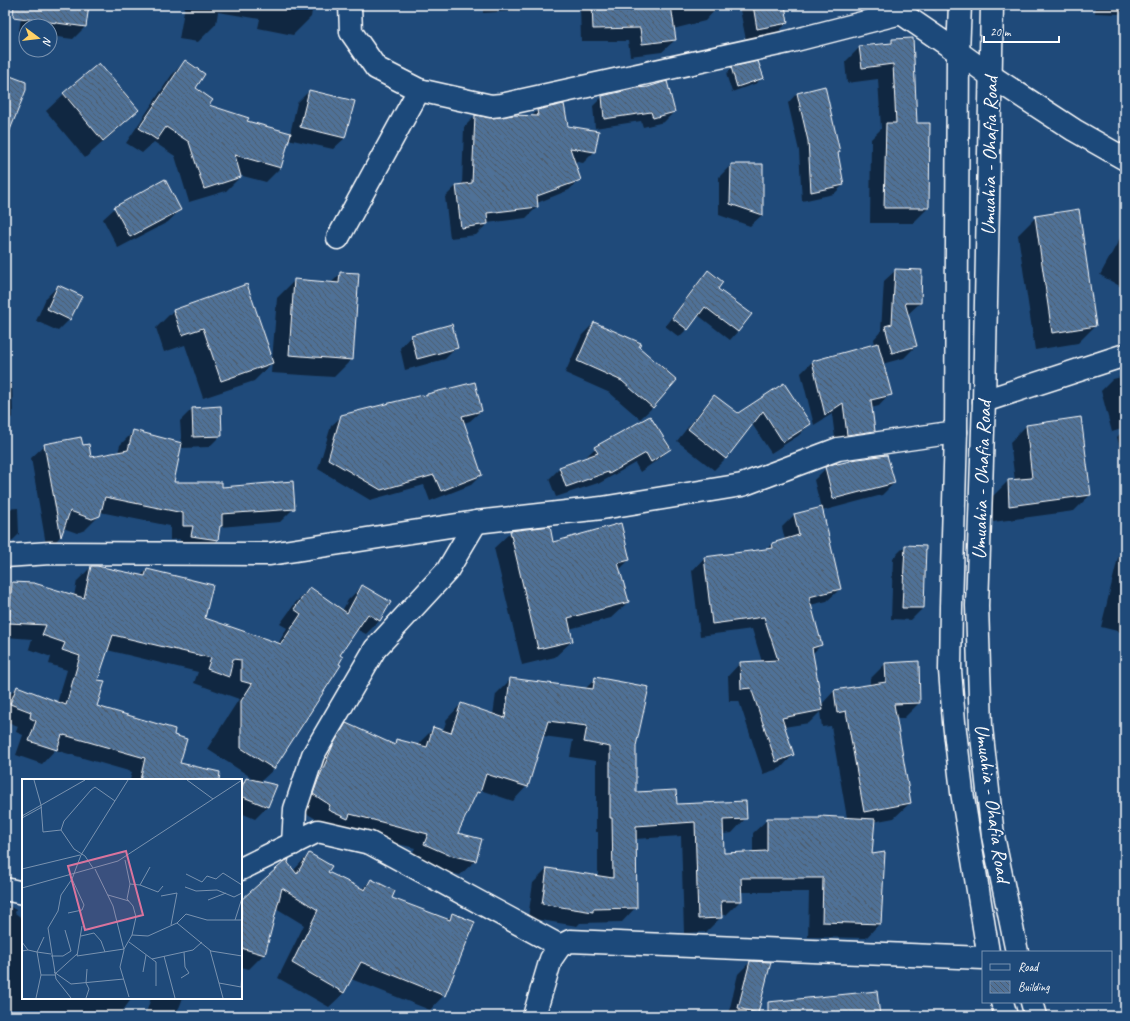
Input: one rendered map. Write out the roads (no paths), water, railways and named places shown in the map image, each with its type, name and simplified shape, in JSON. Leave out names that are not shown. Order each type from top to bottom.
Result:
[{"type":"street","points":[[350,5],[351,32],[376,68],[419,90],[491,106],[788,42],[897,9],[991,76],[1074,130],[1125,159]]},
{"type":"street","name":"Umuahia - Ohafia Road","points":[[960,5],[958,52],[956,432],[950,607],[950,670],[962,792],[988,951]]},
{"type":"street","name":"Umuahia - Ohafia Road","points":[[992,5],[984,401],[977,606],[981,727],[993,836],[1017,951]]},
{"type":"street","points":[[338,238],[419,90]]},
{"type":"street","points":[[984,401],[1125,355]]},
{"type":"street","points":[[5,556],[50,553],[270,554],[476,522],[602,508],[742,485],[838,449],[956,432]]},
{"type":"street","points":[[293,844],[295,809],[313,755],[375,649],[447,571],[476,522]]},
{"type":"street","points":[[242,869],[318,830],[370,843],[560,946]]},
{"type":"street","points":[[5,889],[22,893]]},
{"type":"street","points":[[534,1016],[551,959],[560,946],[570,941],[982,958]]},
{"type":"street","points":[[1002,1003],[1006,1016]]},
{"type":"street","points":[[1032,1003],[1036,1016]]}]
